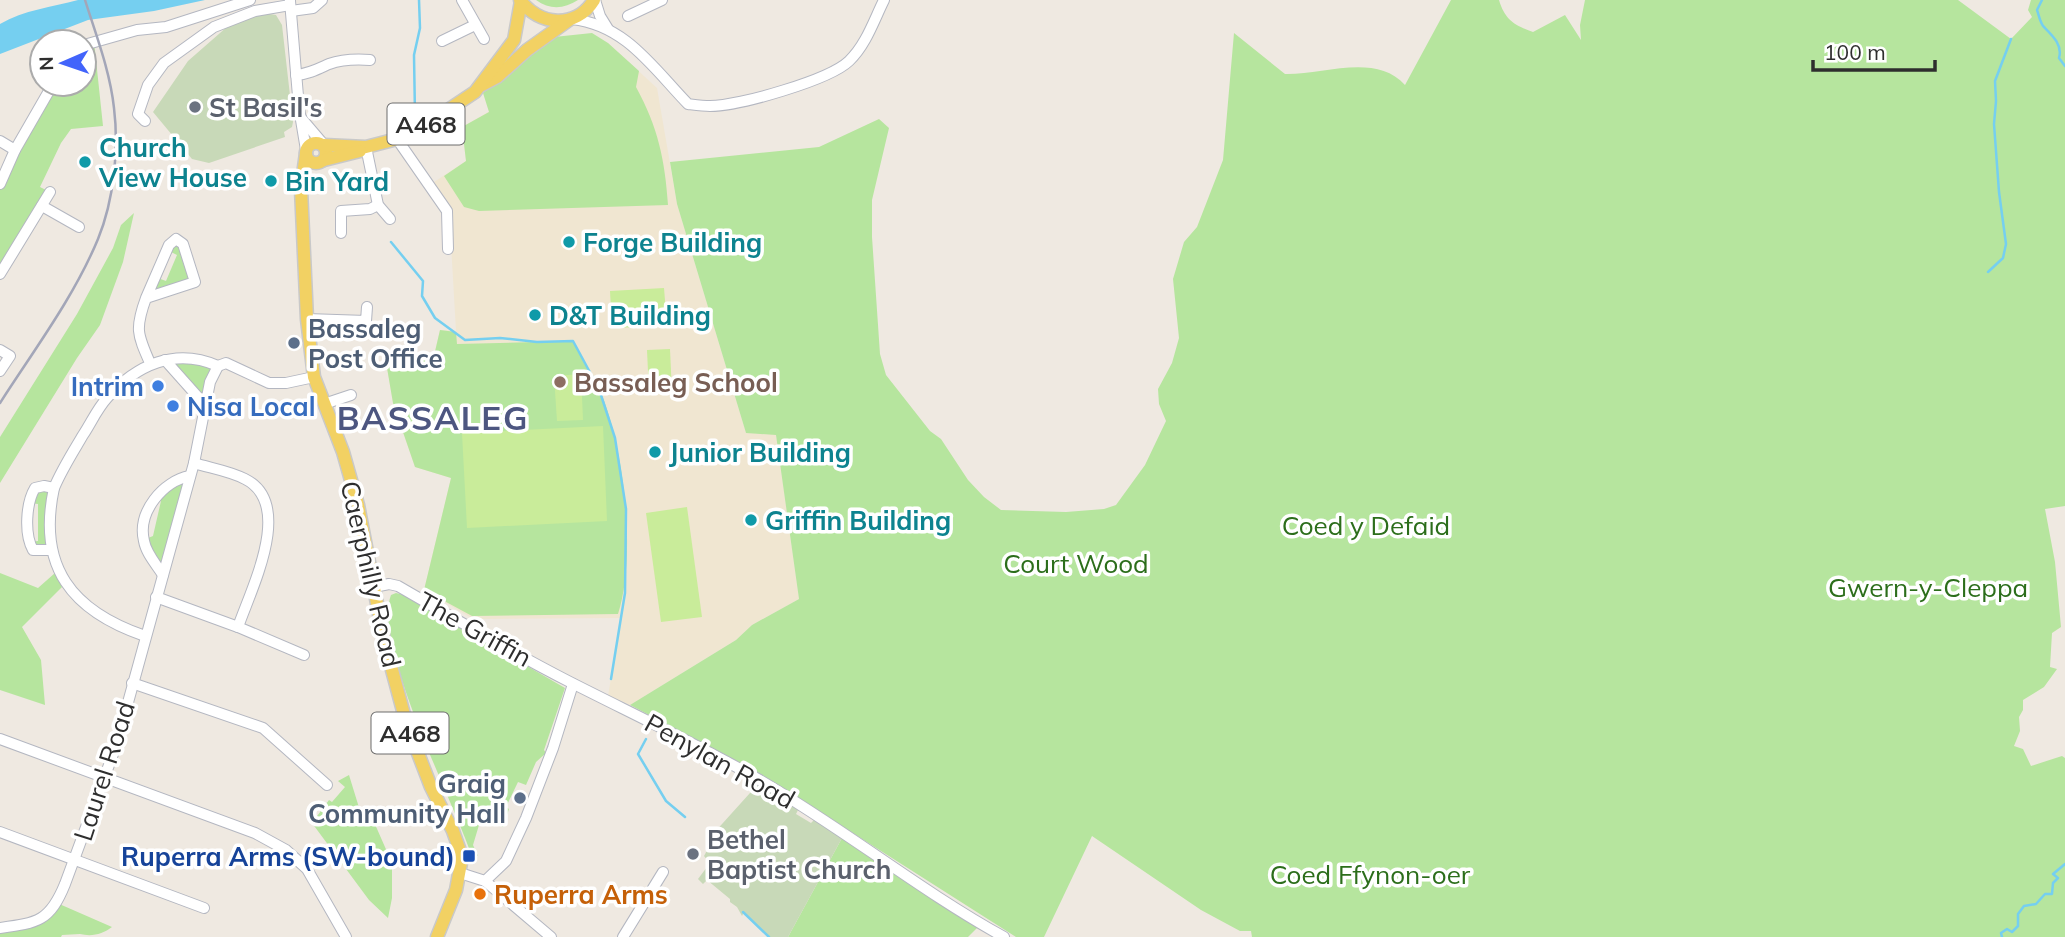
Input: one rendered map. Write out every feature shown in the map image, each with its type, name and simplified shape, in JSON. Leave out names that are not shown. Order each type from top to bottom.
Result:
[{"type":"main road","points":[[520,0],[541,19],[559,22],[585,11],[595,0]]},
{"type":"main road","name":"A468","points":[[479,87],[514,40],[520,0]]},
{"type":"main road","name":"A468","points":[[324,145],[366,147],[397,139],[439,116],[497,77],[527,50],[570,19]]},
{"type":"main road","points":[[321,161],[310,160],[306,152],[314,142],[324,145]]},
{"type":"main road","name":"Caerphilly Road","points":[[302,202],[305,187],[327,153],[324,145]]},
{"type":"main road","name":"A468","points":[[321,161],[358,152],[366,147]]},
{"type":"main road","name":"Caerphilly Road","points":[[306,152],[301,178],[307,319],[314,377],[343,452],[358,505],[384,640],[406,722],[430,788],[453,831],[460,851],[460,873],[450,908],[437,937]]},
{"type":"street","points":[[98,41],[137,30],[166,27],[250,0]]},
{"type":"street","points":[[145,121],[138,114],[148,85],[164,63],[214,27],[255,11],[290,6],[313,8],[322,0]]},
{"type":"street","points":[[461,0],[484,39]]},
{"type":"street","points":[[595,0],[608,29]]},
{"type":"street","points":[[628,16],[662,0]]},
{"type":"street","points":[[570,19],[584,20],[627,40],[688,104],[712,107],[785,89],[836,71],[858,51],[884,0]]},
{"type":"street","name":"Caerphilly Road","points":[[290,6],[300,117],[306,152]]},
{"type":"street","points":[[442,41],[475,25]]},
{"type":"street","points":[[296,75],[352,59],[370,60]]},
{"type":"street","points":[[0,184],[45,98]]},
{"type":"street","points":[[300,117],[324,145]]},
{"type":"street","points":[[397,139],[447,211],[448,249]]},
{"type":"street","points":[[0,141],[16,150]]},
{"type":"street","points":[[366,147],[378,205],[390,219]]},
{"type":"street","points":[[0,274],[50,192]]},
{"type":"street","points":[[341,233],[341,211],[370,209],[378,205]]},
{"type":"street","points":[[42,206],[79,227]]},
{"type":"street","points":[[146,298],[195,282],[183,244],[176,239],[169,245],[146,298],[138,320],[139,339],[150,363]]},
{"type":"street","points":[[307,319],[366,321],[367,307]]},
{"type":"street","points":[[0,350],[10,356],[0,371]]},
{"type":"street","points":[[145,636],[111,624],[79,598],[62,576],[52,550],[50,524],[54,488],[105,399],[132,374],[150,363],[165,360],[203,359],[218,366],[226,363],[269,383],[286,383],[314,377]]},
{"type":"street","points":[[165,360],[206,406]]},
{"type":"street","name":"Laurel Road","points":[[0,928],[37,922],[46,917],[57,903],[74,860],[116,746],[194,463],[210,382],[218,366]]},
{"type":"street","points":[[324,404],[351,395]]},
{"type":"street","points":[[194,463],[245,478],[260,489],[268,510],[269,537],[238,627]]},
{"type":"street","points":[[163,575],[143,540],[145,520],[152,502],[162,490],[178,478],[190,477]]},
{"type":"street","points":[[52,550],[33,550],[29,542],[29,503],[35,488],[44,485],[54,488]]},
{"type":"street","name":"The Griffin","points":[[374,587],[398,586],[573,684]]},
{"type":"street","points":[[156,597],[304,655]]},
{"type":"street","points":[[132,683],[263,728],[327,786]]},
{"type":"street","points":[[485,881],[506,861],[526,818],[553,748],[573,684]]},
{"type":"street","name":"Penylan Road","points":[[573,684],[693,743],[758,779],[1004,937]]},
{"type":"street","points":[[0,739],[255,833],[286,850],[307,869],[346,937]]},
{"type":"street","points":[[0,832],[204,908]]},
{"type":"street","points":[[623,937],[663,872]]},
{"type":"street","points":[[460,873],[485,881],[551,937]]},
{"type":"shaded area","name":"Bassaleg School","points":[[608,43],[657,88],[677,204],[746,433],[776,434],[799,599],[752,625],[736,640],[630,705],[608,696],[621,618],[473,619],[424,590],[451,478],[415,467],[393,403],[386,362],[392,356],[433,360],[440,330],[456,331],[449,209],[431,184],[466,161],[462,127]]},
{"type":"green space","points":[[536,0],[578,0],[557,7]]},
{"type":"green space","points":[[1451,0],[1499,0],[1511,21],[1533,32],[1565,15],[1581,40],[1580,25],[1585,0],[1958,0],[2011,39],[2032,17],[2028,10],[2031,0],[2065,0],[2065,506],[2045,509],[2055,562],[2061,627],[2052,633],[2050,667],[2057,669],[2044,687],[2023,700],[2023,710],[2019,717],[2020,731],[2014,746],[2023,749],[2031,766],[2062,756],[2065,758],[2065,937],[1252,937],[1251,931],[1240,931],[1201,910],[1092,836],[1044,937],[1016,937],[752,769],[630,705],[736,640],[752,625],[799,599],[776,435],[746,433],[677,204],[670,162],[819,147],[879,119],[889,128],[872,200],[872,237],[880,354],[886,375],[930,431],[941,439],[968,480],[1001,510],[1066,512],[1104,509],[1116,505],[1145,465],[1166,421],[1159,404],[1158,389],[1172,363],[1179,338],[1173,279],[1184,242],[1197,227],[1223,160],[1234,33],[1285,74],[1364,67],[1393,75],[1405,85]]},
{"type":"green space","points":[[263,13],[276,15],[282,25],[292,127],[284,132],[285,137],[209,163],[192,159],[153,112],[188,61],[228,26]]},
{"type":"green space","points":[[592,33],[608,43],[639,71],[636,87],[650,116],[659,144],[668,205],[479,211],[464,207],[444,176],[466,161],[462,127],[489,112],[483,93],[554,37]]},
{"type":"green space","points":[[98,79],[103,126],[71,129],[61,143],[40,187],[50,192],[0,274],[0,184],[46,98],[98,98]]},
{"type":"green space","points":[[134,213],[123,262],[100,325],[0,483],[0,437],[77,314],[113,248],[121,225]]},
{"type":"green space","points":[[176,239],[195,282],[146,298],[155,277],[166,281],[177,255],[167,250]]},
{"type":"green space","points":[[664,288],[667,326],[612,328],[610,291]]},
{"type":"green space","points":[[440,330],[456,332],[457,344],[573,341],[599,388],[608,412],[621,469],[627,562],[618,614],[472,616],[424,590],[451,478],[415,467],[393,403],[386,362],[392,356],[433,360]]},
{"type":"green space","points":[[670,349],[672,393],[649,393],[647,350]]},
{"type":"green space","points":[[165,360],[218,366],[206,406]]},
{"type":"green space","points":[[581,374],[583,420],[557,421],[554,376]]},
{"type":"green space","points":[[603,426],[607,521],[467,528],[462,433]]},
{"type":"green space","points":[[190,476],[163,575],[143,540],[153,536],[161,501],[152,502]]},
{"type":"green space","points":[[35,488],[54,488],[52,550],[42,552],[28,542],[38,541],[38,504],[29,503]]},
{"type":"green space","points":[[687,507],[702,617],[661,622],[646,513]]},
{"type":"green space","points":[[0,573],[38,588],[55,573],[62,587],[22,627],[41,660],[45,705],[0,690]]},
{"type":"green space","points":[[391,595],[404,595],[565,688],[544,750],[546,753],[536,762],[526,785],[518,782],[506,807],[509,809],[503,827],[497,824],[491,814],[479,825],[473,845],[478,856],[470,851],[403,683],[388,617]]},
{"type":"green space","points":[[349,775],[361,814],[367,821],[374,822],[392,863],[392,898],[388,918],[369,900],[312,823],[329,800],[332,802],[345,787],[338,781]]},
{"type":"green space","points":[[759,783],[799,808],[796,814],[811,823],[815,819],[842,838],[788,937],[769,937],[744,912],[742,916],[730,899],[707,880],[703,884],[698,879],[710,863],[704,856],[713,834]]},
{"type":"green space","points":[[842,838],[978,927],[968,937],[788,937]]},
{"type":"green space","points":[[57,903],[112,927],[93,935],[0,937],[0,928],[25,925]]},
{"type":"water","points":[[78,0],[205,0],[154,11],[88,20],[67,28],[28,28],[28,43],[0,54],[0,24],[28,12]]},
{"type":"waterway","points":[[415,116],[414,55],[420,28],[419,0]]},
{"type":"waterway","points":[[2042,0],[2037,10],[2040,19],[2056,41],[2059,58],[2065,66]]},
{"type":"waterway","points":[[1988,272],[2003,258],[2006,244],[1994,124],[1995,81],[2011,39]]},
{"type":"waterway","points":[[391,242],[423,281],[422,296],[435,318],[465,340],[500,338],[537,342],[573,341],[599,389],[615,438],[626,509],[625,593],[611,679]]},
{"type":"waterway","points":[[646,739],[638,754],[666,801],[685,817]]},
{"type":"waterway","points":[[2002,937],[2001,933],[2007,929],[2012,932],[2018,926],[2018,914],[2024,906],[2036,904],[2045,894],[2052,894],[2053,883],[2058,878],[2053,874],[2065,864]]},
{"type":"waterway","points":[[743,912],[769,937]]},
{"type":"railway","points":[[0,403],[77,282],[98,239],[108,208],[115,157],[114,108],[106,67],[85,0]]},
{"type":"place","name":"St Basil's","points":[[195,107]]},
{"type":"place","name":"Church View House","points":[[85,162]]},
{"type":"place","name":"Bin Yard","points":[[271,181]]},
{"type":"place","name":"Forge Building","points":[[569,242]]},
{"type":"place","name":"D&T Building","points":[[535,315]]},
{"type":"place","name":"Bassaleg Post Office","points":[[294,343]]},
{"type":"place","name":"Bassaleg School","points":[[560,382]]},
{"type":"place","name":"Intrim","points":[[158,386]]},
{"type":"place","name":"Nisa Local","points":[[173,406]]},
{"type":"place","name":"Junior Building","points":[[655,452]]},
{"type":"place","name":"Griffin Building","points":[[751,520]]},
{"type":"place","name":"Graig Community Hall","points":[[520,798]]},
{"type":"place","name":"Bethel Baptist Church","points":[[693,854]]},
{"type":"place","name":"Ruperra Arms (SW-bound)","points":[[469,856]]},
{"type":"place","name":"Ruperra Arms","points":[[480,894]]},
{"type":"district","name":"BASSALEG","points":[[433,417]]},
{"type":"park label","name":"Coed y Defaid","points":[[1366,525]]},
{"type":"park label","name":"Court Wood","points":[[1076,563]]},
{"type":"park label","name":"Gwern-y-Cleppa","points":[[1928,587]]},
{"type":"park label","name":"Coed Ffynon-oer","points":[[1370,874]]}]
